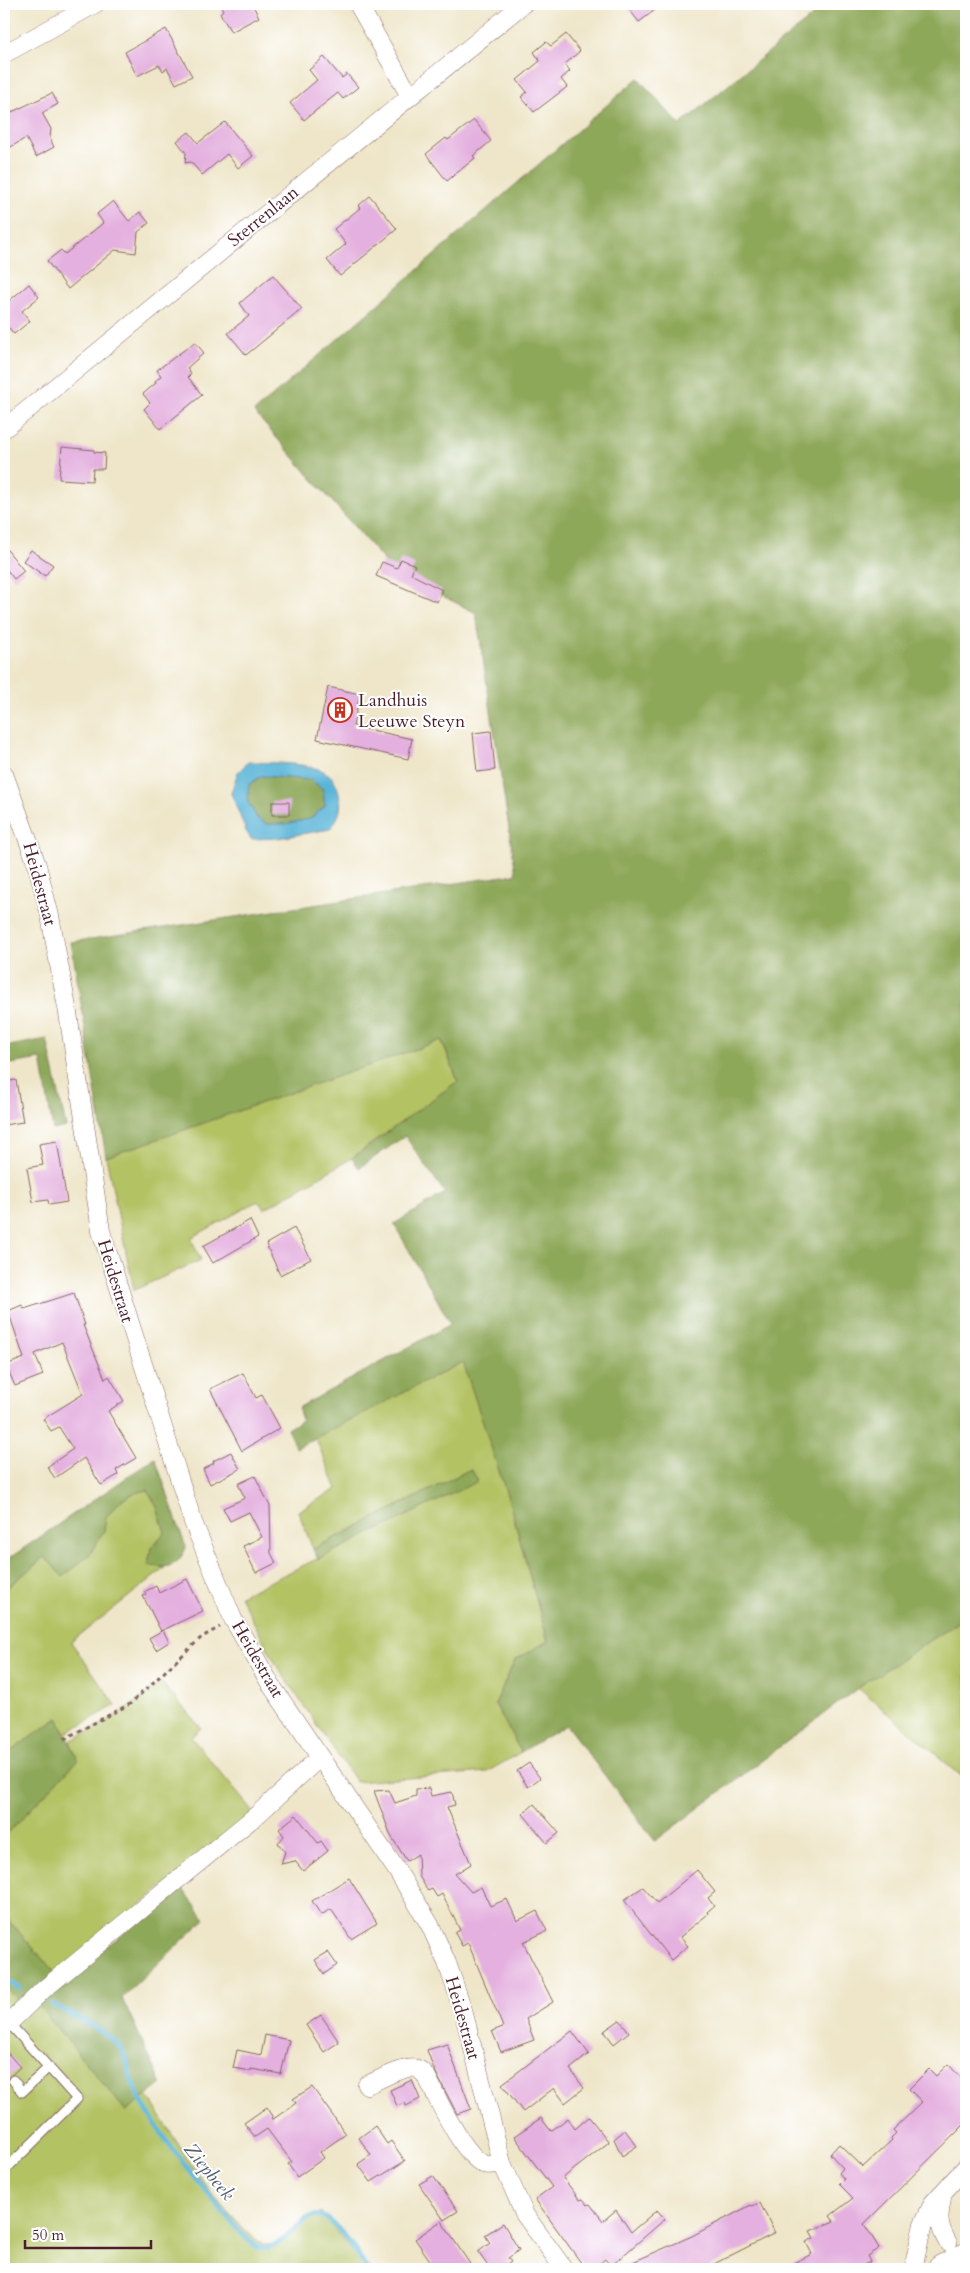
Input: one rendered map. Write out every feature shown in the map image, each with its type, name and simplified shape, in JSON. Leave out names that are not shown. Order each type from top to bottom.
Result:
[{"type":"main road","points":[[942,2269],[957,2250]]},
{"type":"street","points":[[4,54],[94,4]]},
{"type":"street","points":[[358,4],[410,96]]},
{"type":"street","name":"Sterrenlaan","points":[[4,429],[523,4]]},
{"type":"street","name":"Heidestraat","points":[[4,774],[37,865],[50,916],[68,1013],[101,1231],[192,1522],[234,1619],[271,1685],[398,1872],[430,1925],[447,1963],[464,2010],[502,2163],[525,2215],[564,2269]]},
{"type":"street","points":[[9,2023],[43,1990],[258,1814],[319,1758]]},
{"type":"street","points":[[367,2085],[407,2068],[417,2068],[426,2077],[451,2126],[471,2153],[482,2163],[490,2165],[502,2163]]},
{"type":"street","points":[[915,2260],[926,2218],[933,2203],[966,2167]]},
{"type":"street","points":[[943,2193],[938,2220],[940,2228],[957,2250]]},
{"type":"lane","points":[[4,2171],[78,2099],[9,2023]]},
{"type":"lane","points":[[12,2080],[22,2092],[49,2068]]},
{"type":"path","points":[[64,1738],[130,1704],[202,1637],[234,1619]]},
{"type":"green space","points":[[827,4],[966,4],[966,1612],[959,1621],[858,1688],[655,1841],[566,1725],[521,1752],[495,1704],[515,1660],[548,1641],[509,1501],[463,1362],[296,1448],[287,1429],[302,1420],[298,1408],[451,1324],[394,1224],[445,1193],[405,1136],[359,1168],[352,1158],[458,1081],[442,1040],[106,1157],[71,942],[516,874],[476,613],[393,571],[254,412],[638,78],[680,125]]},
{"type":"green space","points":[[262,776],[311,780],[323,789],[325,806],[310,819],[285,824],[266,824],[257,818],[247,800],[249,784]]},
{"type":"green space","points":[[47,1039],[66,1127],[53,1130],[41,1059],[4,1065],[4,1047]]},
{"type":"green space","points":[[441,1040],[458,1081],[352,1158],[264,1209],[258,1201],[191,1238],[201,1260],[134,1290],[106,1157]]},
{"type":"green space","points":[[463,1362],[509,1501],[548,1642],[515,1660],[495,1704],[521,1752],[487,1772],[356,1782],[278,1668],[240,1596],[478,1481],[471,1469],[313,1549],[298,1511],[337,1489],[315,1437]]},
{"type":"green space","points":[[155,1458],[186,1548],[179,1560],[166,1567],[148,1565],[151,1548],[165,1532],[157,1507],[148,1490],[134,1493],[120,1501],[106,1517],[104,1531],[90,1554],[63,1577],[45,1557],[4,1590],[4,1554],[8,1559]]},
{"type":"green space","points":[[471,1469],[478,1481],[318,1559],[313,1549]]},
{"type":"green space","points":[[148,1490],[157,1507],[165,1532],[151,1548],[148,1565],[165,1568],[71,1642],[116,1705],[66,1733],[58,1718],[4,1756],[4,1590],[45,1557],[63,1577],[104,1531],[106,1517],[120,1501],[134,1493]]},
{"type":"green space","points":[[959,1621],[966,1627],[966,1780],[858,1688]]},
{"type":"green space","points":[[161,1682],[201,1728],[191,1737],[254,1813],[56,1974],[4,1915],[4,1837],[78,1760],[70,1741],[117,1715]]},
{"type":"green space","points":[[58,1718],[78,1760],[4,1837],[4,1756]]},
{"type":"green space","points":[[182,1888],[205,1919],[122,1998],[162,2084],[126,2111],[28,1993],[19,2002],[4,1987],[4,1915],[62,1981]]},
{"type":"green space","points":[[4,1987],[19,2002],[28,1993],[126,2111],[147,2095],[213,2195],[245,2230],[263,2245],[274,2244],[321,2212],[367,2269],[4,2269]]},
{"type":"water","points":[[248,762],[301,765],[321,770],[332,778],[338,788],[341,804],[338,817],[330,829],[278,838],[251,839],[231,793],[238,772]],"holes":[[[262,776],[311,780],[323,789],[325,806],[310,819],[285,824],[266,824],[257,818],[247,800],[249,784]]]},
{"type":"building","points":[[220,4],[252,4],[259,17],[231,32],[220,13],[223,10]]},
{"type":"building","points":[[625,4],[663,4],[639,22]]},
{"type":"building","points":[[166,29],[192,76],[176,84],[167,68],[163,71],[159,65],[137,76],[125,52]]},
{"type":"building","points":[[566,34],[580,51],[565,64],[570,71],[561,79],[567,87],[534,112],[521,97],[527,92],[517,80],[540,61],[534,52],[546,42],[551,46]]},
{"type":"building","points":[[324,57],[342,78],[347,74],[358,87],[343,99],[338,93],[304,120],[290,103],[317,80],[309,70]]},
{"type":"building","points":[[52,93],[58,104],[42,113],[51,129],[50,138],[54,147],[36,157],[26,138],[4,151],[4,122],[10,119],[12,112]]},
{"type":"building","points":[[474,120],[491,141],[473,156],[475,158],[447,181],[426,154]]},
{"type":"building","points":[[225,122],[253,156],[238,168],[227,154],[202,175],[191,162],[185,163],[186,153],[177,141],[189,132],[198,143]]},
{"type":"building","points":[[370,196],[397,229],[340,276],[327,260],[346,244],[334,229],[360,208],[358,206]]},
{"type":"building","points":[[113,201],[129,221],[140,212],[149,223],[138,232],[136,253],[115,250],[68,289],[47,261],[61,250],[65,254],[103,223],[97,214]]},
{"type":"building","points":[[273,275],[302,309],[246,355],[228,333],[249,316],[240,303]]},
{"type":"building","points":[[29,284],[39,297],[22,311],[30,321],[14,334],[4,322],[4,305]]},
{"type":"building","points":[[195,342],[204,353],[187,368],[191,374],[188,377],[202,395],[160,429],[144,409],[150,403],[143,394],[161,376],[157,370]]},
{"type":"building","points":[[62,447],[105,453],[104,469],[93,469],[92,481],[59,479]]},
{"type":"building","points":[[4,546],[24,571],[14,579],[4,566]]},
{"type":"building","points":[[31,550],[53,565],[45,576],[23,561]]},
{"type":"building","points":[[401,559],[415,565],[411,574],[442,590],[437,602],[376,576],[382,562],[397,568]]},
{"type":"building","name":"Landhuis Leeuwe Steyn","points":[[328,687],[360,694],[353,726],[412,739],[408,759],[317,739]]},
{"type":"building","points":[[491,731],[495,770],[477,772],[473,733]]},
{"type":"building","points":[[272,802],[289,802],[289,815],[272,815]]},
{"type":"building","points":[[16,1080],[23,1122],[4,1125],[4,1082]]},
{"type":"building","points":[[57,1141],[67,1202],[49,1205],[48,1200],[33,1202],[27,1168],[43,1165],[39,1144]]},
{"type":"building","points":[[250,1220],[258,1237],[213,1263],[203,1246]]},
{"type":"building","points":[[294,1228],[311,1259],[280,1275],[266,1244]]},
{"type":"building","points":[[74,1293],[85,1325],[83,1325],[105,1379],[109,1376],[124,1401],[108,1411],[136,1458],[116,1470],[118,1475],[101,1485],[84,1458],[55,1478],[47,1467],[73,1449],[59,1427],[51,1431],[43,1419],[83,1394],[62,1342],[35,1354],[43,1375],[15,1386],[6,1365],[24,1358],[8,1311],[22,1305],[24,1309]]},
{"type":"building","points":[[243,1373],[256,1398],[262,1395],[280,1428],[242,1451],[210,1389]]},
{"type":"building","points":[[231,1452],[240,1469],[210,1484],[203,1469],[214,1463],[213,1461]]},
{"type":"building","points":[[255,1476],[270,1506],[271,1553],[276,1563],[256,1573],[243,1546],[262,1537],[249,1512],[230,1521],[223,1508],[245,1498],[238,1484]]},
{"type":"building","points":[[187,1579],[203,1611],[161,1631],[143,1596],[146,1595],[144,1592],[156,1586],[159,1593]]},
{"type":"building","points":[[163,1630],[169,1642],[156,1650],[149,1638]]},
{"type":"building","points":[[529,1763],[540,1778],[528,1787],[517,1771]]},
{"type":"building","points":[[429,1788],[431,1796],[452,1792],[455,1805],[447,1807],[471,1864],[455,1874],[471,1892],[481,1887],[490,1906],[507,1899],[517,1921],[537,1911],[547,1931],[523,1942],[553,2002],[526,2019],[534,2040],[501,2052],[492,2031],[503,2027],[468,1943],[462,1946],[455,1933],[460,1930],[442,1894],[437,1897],[432,1889],[428,1891],[419,1876],[418,1854],[407,1861],[391,1836],[374,1791],[389,1790],[395,1803],[416,1796],[416,1789]]},
{"type":"building","points":[[534,1804],[559,1833],[547,1843],[523,1814]]},
{"type":"building","points":[[296,1815],[318,1843],[321,1841],[328,1851],[303,1871],[295,1861],[281,1864],[285,1852],[278,1843],[284,1836],[279,1829]]},
{"type":"building","points":[[697,1870],[715,1892],[708,1898],[714,1906],[707,1912],[708,1914],[680,1937],[688,1946],[671,1960],[624,1900],[643,1887],[657,1903]]},
{"type":"building","points":[[349,1878],[377,1923],[351,1939],[331,1909],[321,1915],[312,1901]]},
{"type":"building","points":[[328,1952],[337,1965],[324,1974],[315,1960]]},
{"type":"building","points":[[321,2015],[339,2042],[324,2052],[306,2025]]},
{"type":"building","points":[[620,2020],[629,2032],[614,2044],[604,2031]]},
{"type":"building","points":[[572,2031],[589,2054],[570,2069],[584,2088],[565,2103],[554,2088],[523,2112],[502,2084]]},
{"type":"building","points":[[265,2035],[289,2040],[281,2074],[233,2068],[237,2050],[261,2055]]},
{"type":"building","points":[[447,2044],[471,2109],[457,2114],[434,2069],[427,2050]]},
{"type":"building","points":[[4,2049],[20,2067],[4,2082]]},
{"type":"building","points":[[948,2064],[966,2083],[966,2123],[864,2224],[879,2248],[867,2256],[870,2262],[856,2269],[781,2269],[812,2254],[806,2242],[814,2238],[810,2231],[834,2221],[830,2216],[853,2198],[839,2184],[844,2179],[839,2173],[843,2168],[830,2154],[839,2144],[863,2167],[892,2140],[891,2138],[896,2133],[893,2130],[922,2102],[909,2089],[929,2069],[936,2076]]},
{"type":"building","points":[[412,2080],[420,2099],[406,2106],[405,2103],[397,2106],[390,2090]]},
{"type":"building","points":[[312,2087],[346,2134],[320,2152],[324,2158],[297,2177],[288,2164],[292,2162],[267,2129],[255,2137],[244,2123],[267,2107],[273,2116],[272,2120],[296,2103],[293,2099]]},
{"type":"building","points":[[589,2117],[609,2142],[563,2178],[580,2200],[583,2199],[588,2205],[590,2204],[603,2221],[616,2210],[631,2232],[657,2210],[665,2219],[611,2266],[605,2259],[593,2269],[586,2269],[535,2199],[552,2187],[514,2136],[541,2118],[551,2131],[568,2118],[575,2129]]},
{"type":"building","points":[[375,2126],[387,2144],[391,2141],[405,2161],[371,2182],[358,2164],[371,2155],[359,2138]]},
{"type":"building","points":[[625,2130],[637,2146],[622,2156],[614,2139]]},
{"type":"building","points":[[433,2176],[458,2211],[444,2220],[419,2184]]},
{"type":"building","points":[[760,2203],[775,2233],[704,2269],[617,2269],[692,2236],[751,2205]]},
{"type":"building","points":[[441,2221],[470,2264],[462,2269],[436,2269],[415,2239]]},
{"type":"building","points":[[503,2223],[519,2250],[508,2258],[511,2262],[501,2269],[490,2269],[478,2252],[490,2243],[485,2235]]},
{"type":"waterway","name":"Ziepbeek","points":[[4,1980],[19,1988]]},
{"type":"waterway","name":"Ziepbeek","points":[[52,2004],[98,2029],[119,2046],[135,2089],[160,2131],[226,2215],[253,2244],[262,2248],[271,2247],[313,2216],[321,2216],[334,2224],[368,2269]]},
{"type":"place","name":"Landhuis Leeuwe Steyn","points":[[340,710]]}]
